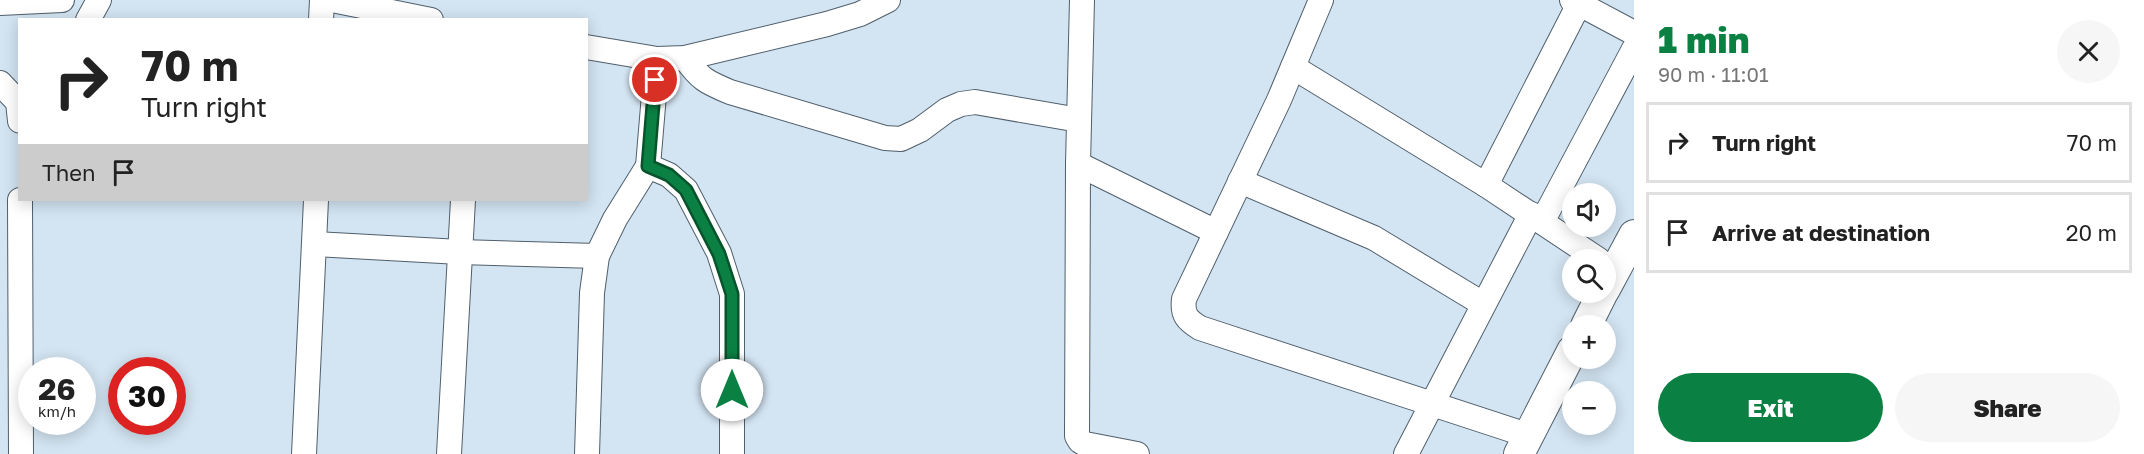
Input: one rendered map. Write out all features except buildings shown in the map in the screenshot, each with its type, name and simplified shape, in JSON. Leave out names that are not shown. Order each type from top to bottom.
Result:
[{"type":"street","points":[[0,3],[62,0]]},
{"type":"street","points":[[89,18],[99,0]]},
{"type":"street","points":[[321,18],[322,0]]},
{"type":"street","points":[[332,0],[421,18]]},
{"type":"street","points":[[588,47],[657,59],[685,58],[827,24],[860,14],[888,0]]},
{"type":"street","points":[[1082,0],[1078,164],[1077,436],[1085,444],[1137,454]]},
{"type":"street","points":[[1321,0],[1293,67],[1184,299],[1183,309],[1187,320],[1200,328],[1431,403],[1523,444],[1563,369]]},
{"type":"street","points":[[1486,185],[1578,1],[1634,33]]},
{"type":"street","points":[[1406,454],[1483,304],[1537,218],[1634,49]]},
{"type":"street","points":[[685,58],[697,74],[730,92],[885,138],[901,139],[920,130],[947,110],[961,104],[975,102],[1079,120]]},
{"type":"street","points":[[587,454],[592,293],[597,256],[615,219],[648,166],[657,59]]},
{"type":"street","points":[[1293,67],[1537,218],[1574,249]]},
{"type":"street","points":[[0,83],[18,107]]},
{"type":"street","points":[[1078,164],[1216,232]]},
{"type":"street","points":[[648,166],[669,175],[686,190],[719,254],[732,294],[732,454]]},
{"type":"street","points":[[1240,181],[1374,238],[1483,304]]},
{"type":"street","points":[[20,201],[21,454]]},
{"type":"street","points":[[304,454],[316,201]]},
{"type":"street","points":[[449,454],[463,201]]},
{"type":"street","points":[[1616,260],[1634,235]]},
{"type":"street","points":[[315,244],[460,252],[597,256]]},
{"type":"route","points":[[655,80],[648,166],[669,175],[686,190],[719,254],[732,294],[732,390]]}]
